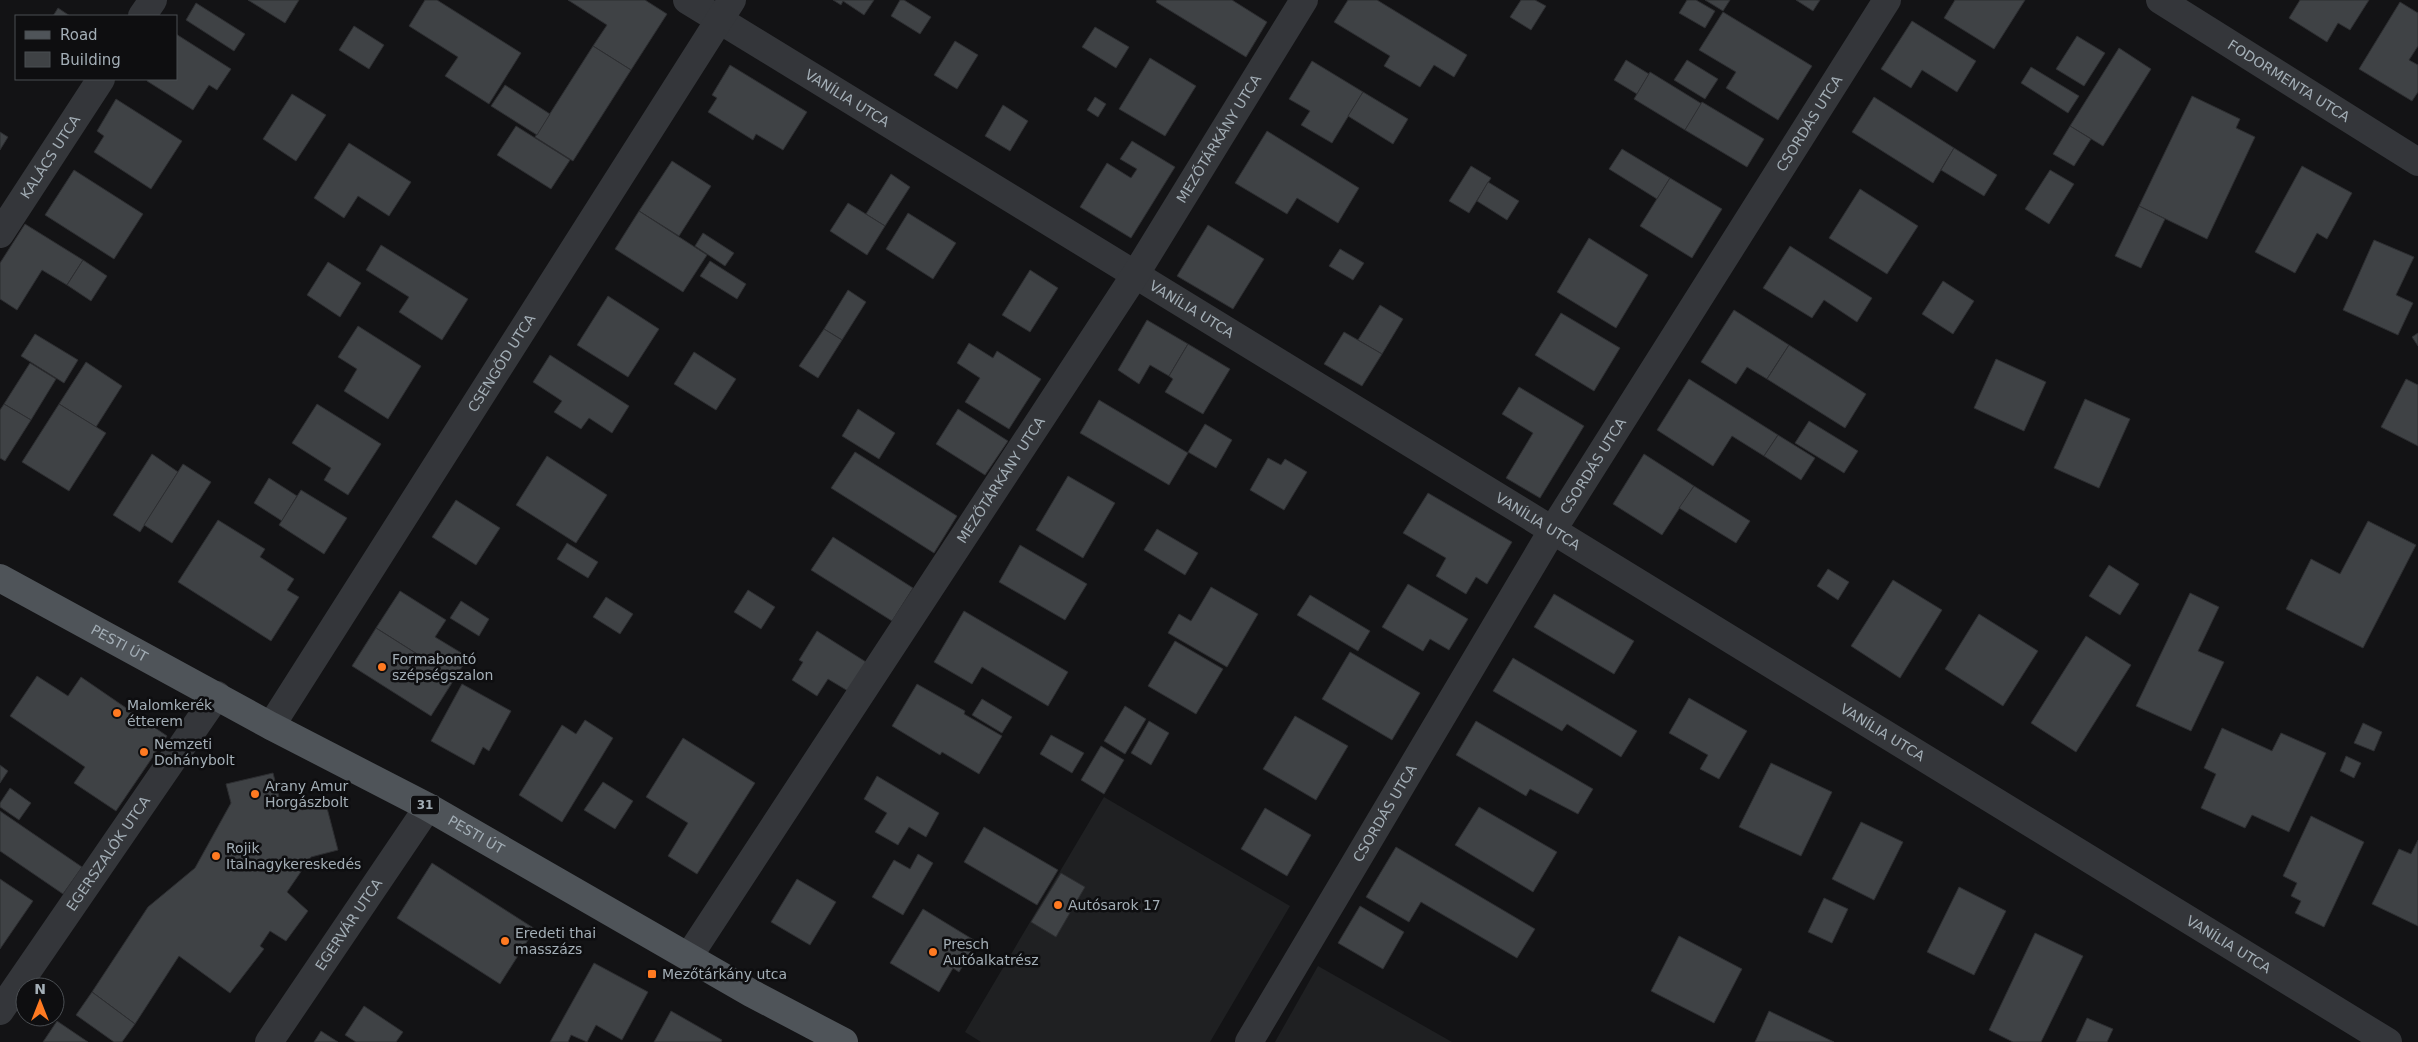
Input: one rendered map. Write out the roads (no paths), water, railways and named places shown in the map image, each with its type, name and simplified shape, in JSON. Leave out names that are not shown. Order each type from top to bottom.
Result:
[{"type":"main road","name":"PESTI ÚT","points":[[0,578],[271,726],[428,807],[751,993],[844,1042]]},
{"type":"street","points":[[143,15],[153,0]]},
{"type":"street","name":"VANÍLIA UTCA","points":[[687,0],[726,10],[1135,275],[2388,1042]]},
{"type":"street","name":"MEZŐTÁRKÁNY UTCA","points":[[689,956],[1135,275],[1304,0]]},
{"type":"street","name":"CSORDÁS UTCA","points":[[1249,1042],[1552,531],[1887,0]]},
{"type":"street","name":"FODORMENTA UTCA","points":[[2160,0],[2418,162]]},
{"type":"street","name":"CSENGŐD UTCA","points":[[271,726],[726,10]]},
{"type":"street","name":"KALÁCS UTCA","points":[[0,234],[100,80]]},
{"type":"street","name":"EGERSZALÓK UTCA","points":[[0,1011],[217,695]]},
{"type":"street","name":"EGERVÁR UTCA","points":[[270,1042],[428,807]]},
{"type":"place","name":"Formabontó szépségszalon","points":[[382,667]]},
{"type":"place","name":"Malomkerék étterem","points":[[117,713]]},
{"type":"place","name":"Nemzeti Dohánybolt","points":[[144,752]]},
{"type":"place","name":"Arany Amur Horgászbolt","points":[[255,794]]},
{"type":"place","name":"Rojik Italnagykereskedés","points":[[216,856]]},
{"type":"place","name":"Autósarok 17","points":[[1058,905]]},
{"type":"place","name":"Eredeti thai masszázs","points":[[505,941]]},
{"type":"place","name":"Presch Autóalkatrész","points":[[933,952]]},
{"type":"place","name":"Mezőtárkány utca","points":[[652,974]]}]
